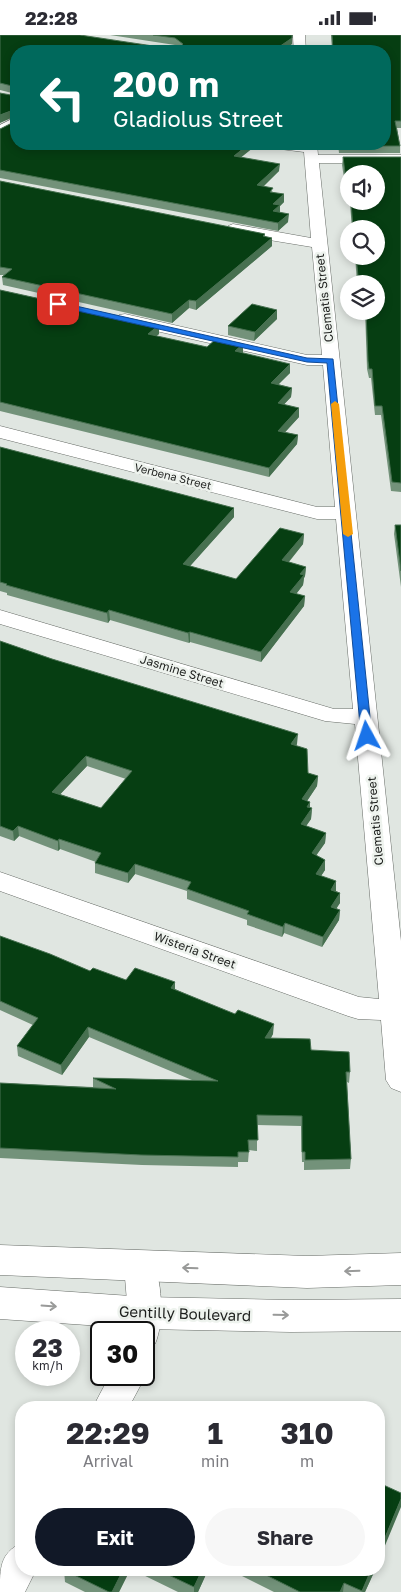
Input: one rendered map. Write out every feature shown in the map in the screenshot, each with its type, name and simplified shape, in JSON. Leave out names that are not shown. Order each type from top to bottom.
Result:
[{"type":"main road","points":[[0,1260],[307,1272],[401,1269]]},
{"type":"main road","name":"Gentilly Boulevard","points":[[0,1303],[130,1321]]},
{"type":"main road","name":"Gentilly Boulevard","points":[[155,1322],[291,1316],[401,1315]]},
{"type":"street","points":[[311,150],[401,159]]},
{"type":"street","name":"Clematis Street","points":[[311,150],[401,1080]]},
{"type":"street","points":[[222,227],[300,242],[319,243]]},
{"type":"street","points":[[106,315],[307,360],[331,360]]},
{"type":"street","name":"Verbena Street","points":[[0,432],[317,513],[346,513]]},
{"type":"street","name":"Jasmine Street","points":[[0,617],[333,716],[365,717]]},
{"type":"street","name":"Wisteria Street","points":[[0,881],[358,1008],[393,1010]]},
{"type":"street","points":[[140,1266],[144,1321]]},
{"type":"street","points":[[114,1401],[122,1386]]},
{"type":"street","points":[[4,1592],[15,1573]]},
{"type":"building","points":[[0,35],[80,35],[146,45],[10,45],[10,86],[0,83]]},
{"type":"building","points":[[153,35],[292,35],[292,38],[282,45],[182,45],[175,38]]},
{"type":"building","points":[[332,35],[401,35],[401,121],[395,121],[400,146],[391,146],[391,45],[333,45]]},
{"type":"building","points":[[0,93],[10,95],[10,111],[0,115]]},
{"type":"building","points":[[10,124],[10,150],[242,150],[234,156],[280,164],[257,185],[273,188],[270,192],[284,194],[273,204],[280,205],[273,211],[289,214],[278,223],[0,170],[0,129]]},
{"type":"building","points":[[343,157],[401,157],[401,483],[392,482],[382,406],[375,406],[372,369],[369,369],[368,361],[366,320],[385,320],[385,275],[358,275],[357,265],[385,265],[385,220],[352,220],[352,210],[385,210],[385,165],[344,165]]},
{"type":"building","points":[[0,181],[265,234],[263,236],[272,238],[196,301],[189,300],[172,314],[2,277],[12,269],[0,267]]},
{"type":"building","points":[[0,290],[159,325],[148,334],[207,347],[217,338],[243,344],[235,351],[290,364],[271,383],[292,388],[278,403],[299,408],[278,431],[298,435],[269,468],[0,402]]},
{"type":"building","points":[[252,304],[277,310],[255,332],[228,326]]},
{"type":"building","points":[[0,447],[234,508],[183,564],[236,579],[280,528],[304,534],[282,560],[306,567],[300,574],[304,575],[290,592],[305,596],[261,652],[109,610],[107,613],[6,585],[0,582]]},
{"type":"building","points":[[395,525],[401,525],[401,571]]},
{"type":"building","points":[[0,641],[52,659],[298,734],[291,744],[307,749],[308,773],[318,776],[302,799],[310,802],[307,807],[312,808],[301,824],[326,833],[312,853],[325,860],[316,874],[336,881],[331,890],[340,893],[331,907],[340,910],[323,937],[285,923],[283,927],[247,914],[249,911],[187,889],[191,882],[135,864],[128,873],[95,863],[101,853],[59,839],[58,841],[18,826],[13,831],[0,826]],"holes":[[[86,756],[132,771],[101,808],[52,792]]]},
{"type":"building","points":[[0,936],[90,971],[93,968],[126,980],[135,968],[175,982],[171,988],[235,1014],[238,1010],[274,1024],[265,1038],[310,1039],[311,1050],[349,1052],[350,1072],[346,1072],[351,1159],[305,1160],[305,1152],[302,1152],[302,1116],[257,1115],[258,1140],[248,1140],[249,1152],[238,1152],[238,1157],[141,1155],[0,1148],[0,1083],[116,1089],[93,1078],[218,1081],[88,1027],[61,1065],[17,1046],[38,1018],[0,1001]]},
{"type":"building","points":[[385,1486],[401,1493],[401,1499],[385,1538]]},
{"type":"building","points":[[76,1576],[120,1576],[112,1592]]},
{"type":"building","points":[[171,1576],[199,1576],[194,1587]]},
{"type":"building","points":[[268,1576],[368,1576],[362,1591],[344,1583],[340,1592],[300,1592]]},
{"type":"slow traffic","points":[[335,404],[348,534]]},
{"type":"route","points":[[58,304],[307,360],[331,360],[367,736]]}]
